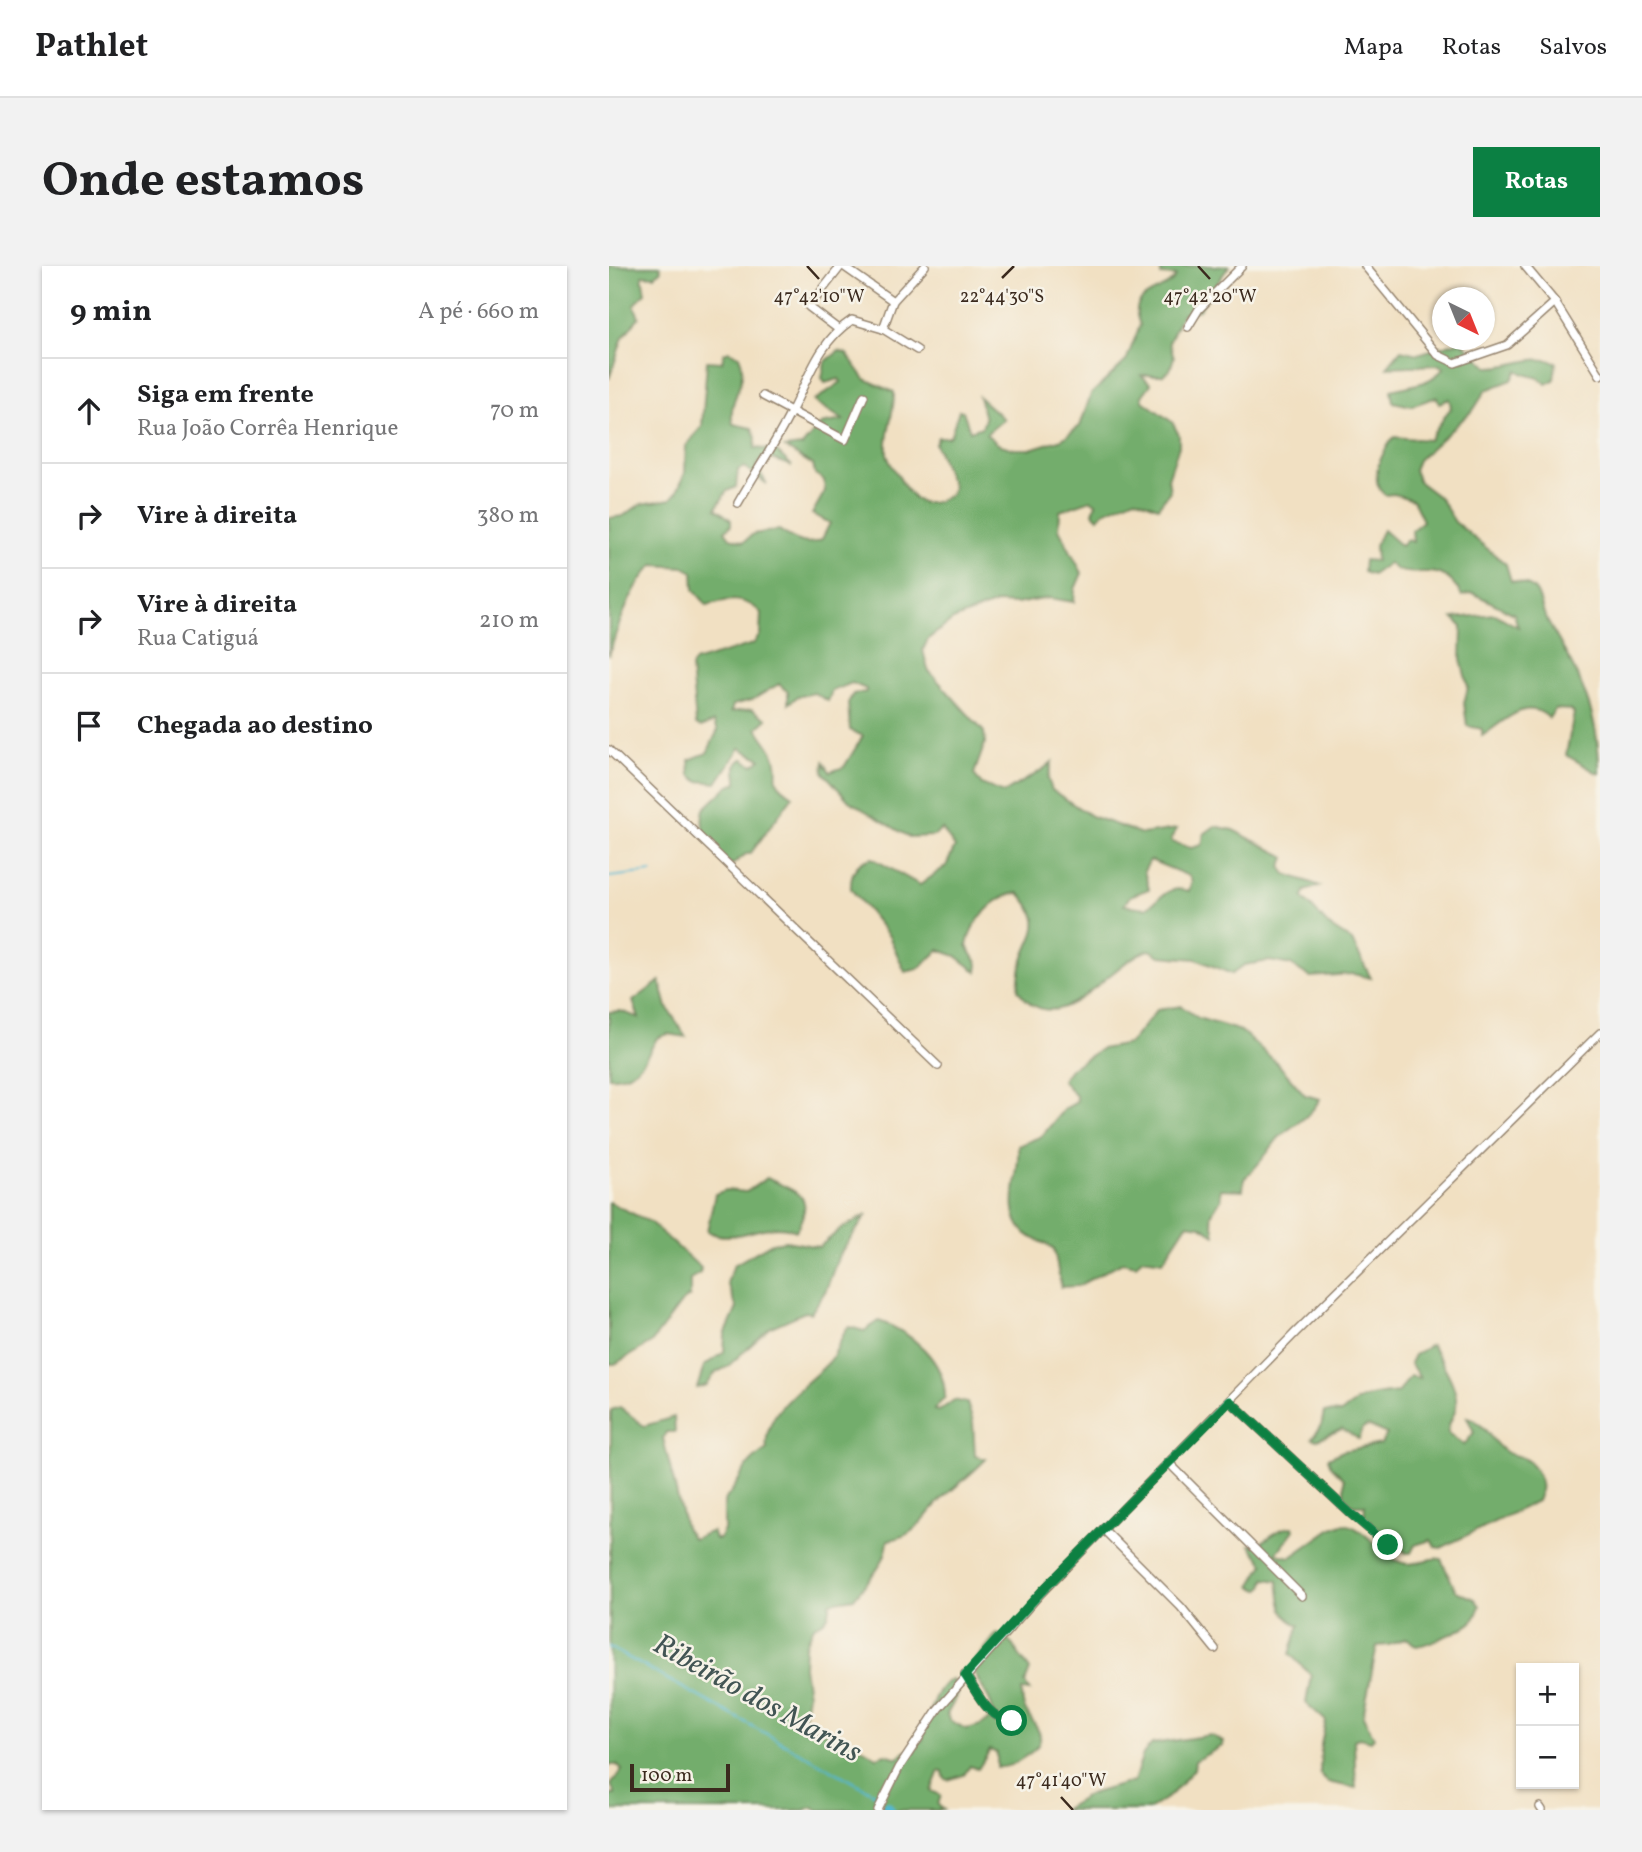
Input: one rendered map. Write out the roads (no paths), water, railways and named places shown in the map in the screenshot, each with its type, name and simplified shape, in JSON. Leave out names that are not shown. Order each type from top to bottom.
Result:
[{"type":"street","points":[[838,329],[809,307],[842,266],[893,301]]},
{"type":"street","points":[[883,329],[893,301],[925,266]]},
{"type":"street","points":[[1188,327],[1199,309],[1242,266]]},
{"type":"street","points":[[1365,266],[1438,355],[1455,363],[1493,351],[1516,338],[1555,302]]},
{"type":"street","points":[[1525,266],[1555,302],[1600,375]]},
{"type":"street","points":[[738,503],[791,414],[811,368],[838,329],[852,320],[863,321],[883,329],[917,350]]},
{"type":"street","points":[[763,396],[791,414],[845,440],[863,396]]},
{"type":"street","points":[[609,750],[938,1066]]},
{"type":"street","points":[[878,1810],[899,1768],[965,1675],[1296,1332],[1600,1032]]},
{"type":"street","points":[[1230,1401],[1388,1545]]},
{"type":"street","points":[[1170,1464],[1301,1596]]},
{"type":"street","points":[[1104,1529],[1181,1607],[1215,1649]]},
{"type":"street","points":[[965,1675],[990,1712],[999,1720],[1012,1721]]},
{"type":"waterway","points":[[609,877],[652,872]]},
{"type":"waterway","name":"Ribeirão dos Marins","points":[[609,1647],[879,1796]]}]
